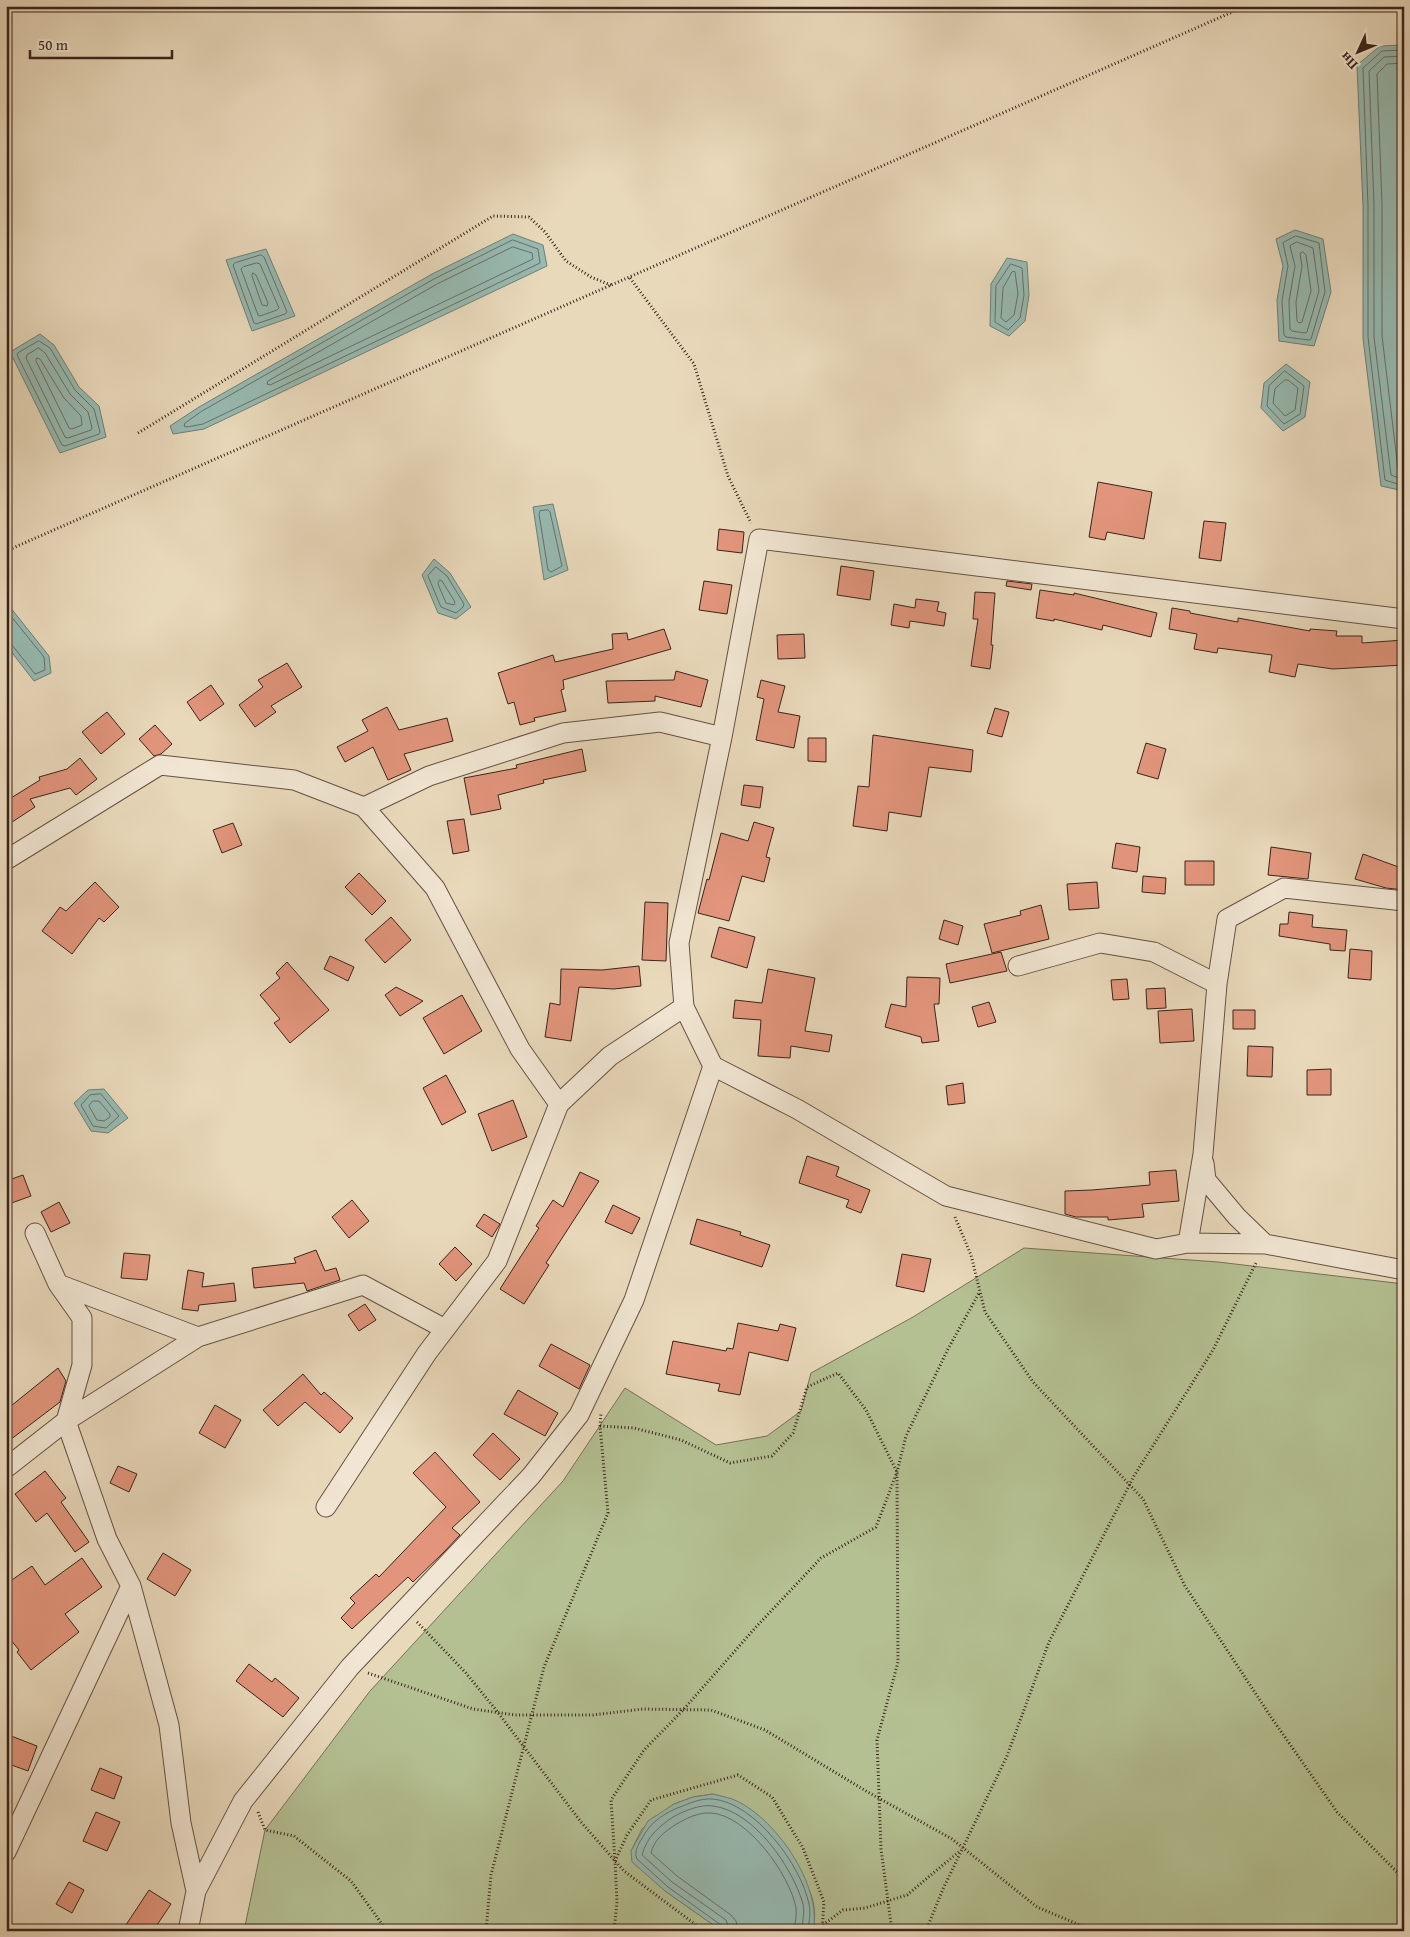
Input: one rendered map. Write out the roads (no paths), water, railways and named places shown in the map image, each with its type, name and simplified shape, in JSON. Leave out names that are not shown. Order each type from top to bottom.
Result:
[{"type":"street","points":[[1404,619],[759,539],[722,737],[679,943],[684,1007],[713,1066],[797,1109],[946,1196],[1156,1249],[1188,1243],[1265,1244],[1404,1270]]},
{"type":"street","points":[[364,807],[429,776],[563,733],[660,722],[722,737]]},
{"type":"street","points":[[6,860],[160,765],[294,780],[364,807],[435,888],[520,1049],[559,1104]]},
{"type":"street","points":[[1188,1243],[1203,1154],[1217,984],[1227,919],[1284,888],[1404,900]]},
{"type":"street","points":[[1018,966],[1100,943],[1154,952],[1217,984]]},
{"type":"street","points":[[326,1507],[427,1353],[497,1261],[559,1104],[610,1056],[684,1007]]},
{"type":"street","points":[[188,1931],[196,1891],[243,1801],[350,1667],[531,1476],[579,1415],[634,1300],[713,1066]]},
{"type":"street","points":[[1203,1154],[1206,1180],[1237,1217],[1265,1244]]},
{"type":"street","points":[[35,1233],[58,1284],[82,1318],[82,1365],[66,1421],[107,1539],[131,1586],[169,1725],[181,1823],[196,1891]]},
{"type":"street","points":[[58,1284],[198,1337]]},
{"type":"street","points":[[6,1468],[66,1421],[198,1337],[363,1285],[445,1329]]},
{"type":"street","points":[[6,1852],[131,1586]]},
{"type":"water","points":[[1404,45],[1404,491],[1381,486],[1363,338],[1363,206],[1357,65],[1380,46]]},
{"type":"water","points":[[1295,230],[1323,239],[1331,292],[1314,346],[1279,341],[1277,300],[1283,266],[1276,239]]},
{"type":"water","points":[[513,234],[543,245],[547,266],[204,429],[173,434],[170,426],[199,407],[432,274]]},
{"type":"water","points":[[266,249],[295,316],[252,331],[226,260]]},
{"type":"water","points":[[1007,258],[1027,262],[1029,295],[1025,321],[1009,336],[990,326],[991,284]]},
{"type":"water","points":[[40,334],[54,345],[79,387],[99,406],[106,437],[60,453],[10,352]]},
{"type":"water","points":[[1286,364],[1310,382],[1305,417],[1283,431],[1261,408],[1264,383]]},
{"type":"water","points":[[553,504],[568,570],[544,580],[533,507]]},
{"type":"water","points":[[434,559],[450,573],[471,607],[456,619],[438,613],[422,575]]},
{"type":"water","points":[[6,602],[49,656],[51,673],[34,681],[6,645]]},
{"type":"water","points":[[104,1089],[128,1118],[108,1133],[91,1131],[74,1103],[88,1090]]},
{"type":"water","points":[[713,1794],[732,1799],[748,1807],[779,1836],[803,1874],[814,1913],[813,1931],[722,1931],[665,1891],[632,1862],[631,1851],[648,1821],[674,1804],[693,1797]]}]
